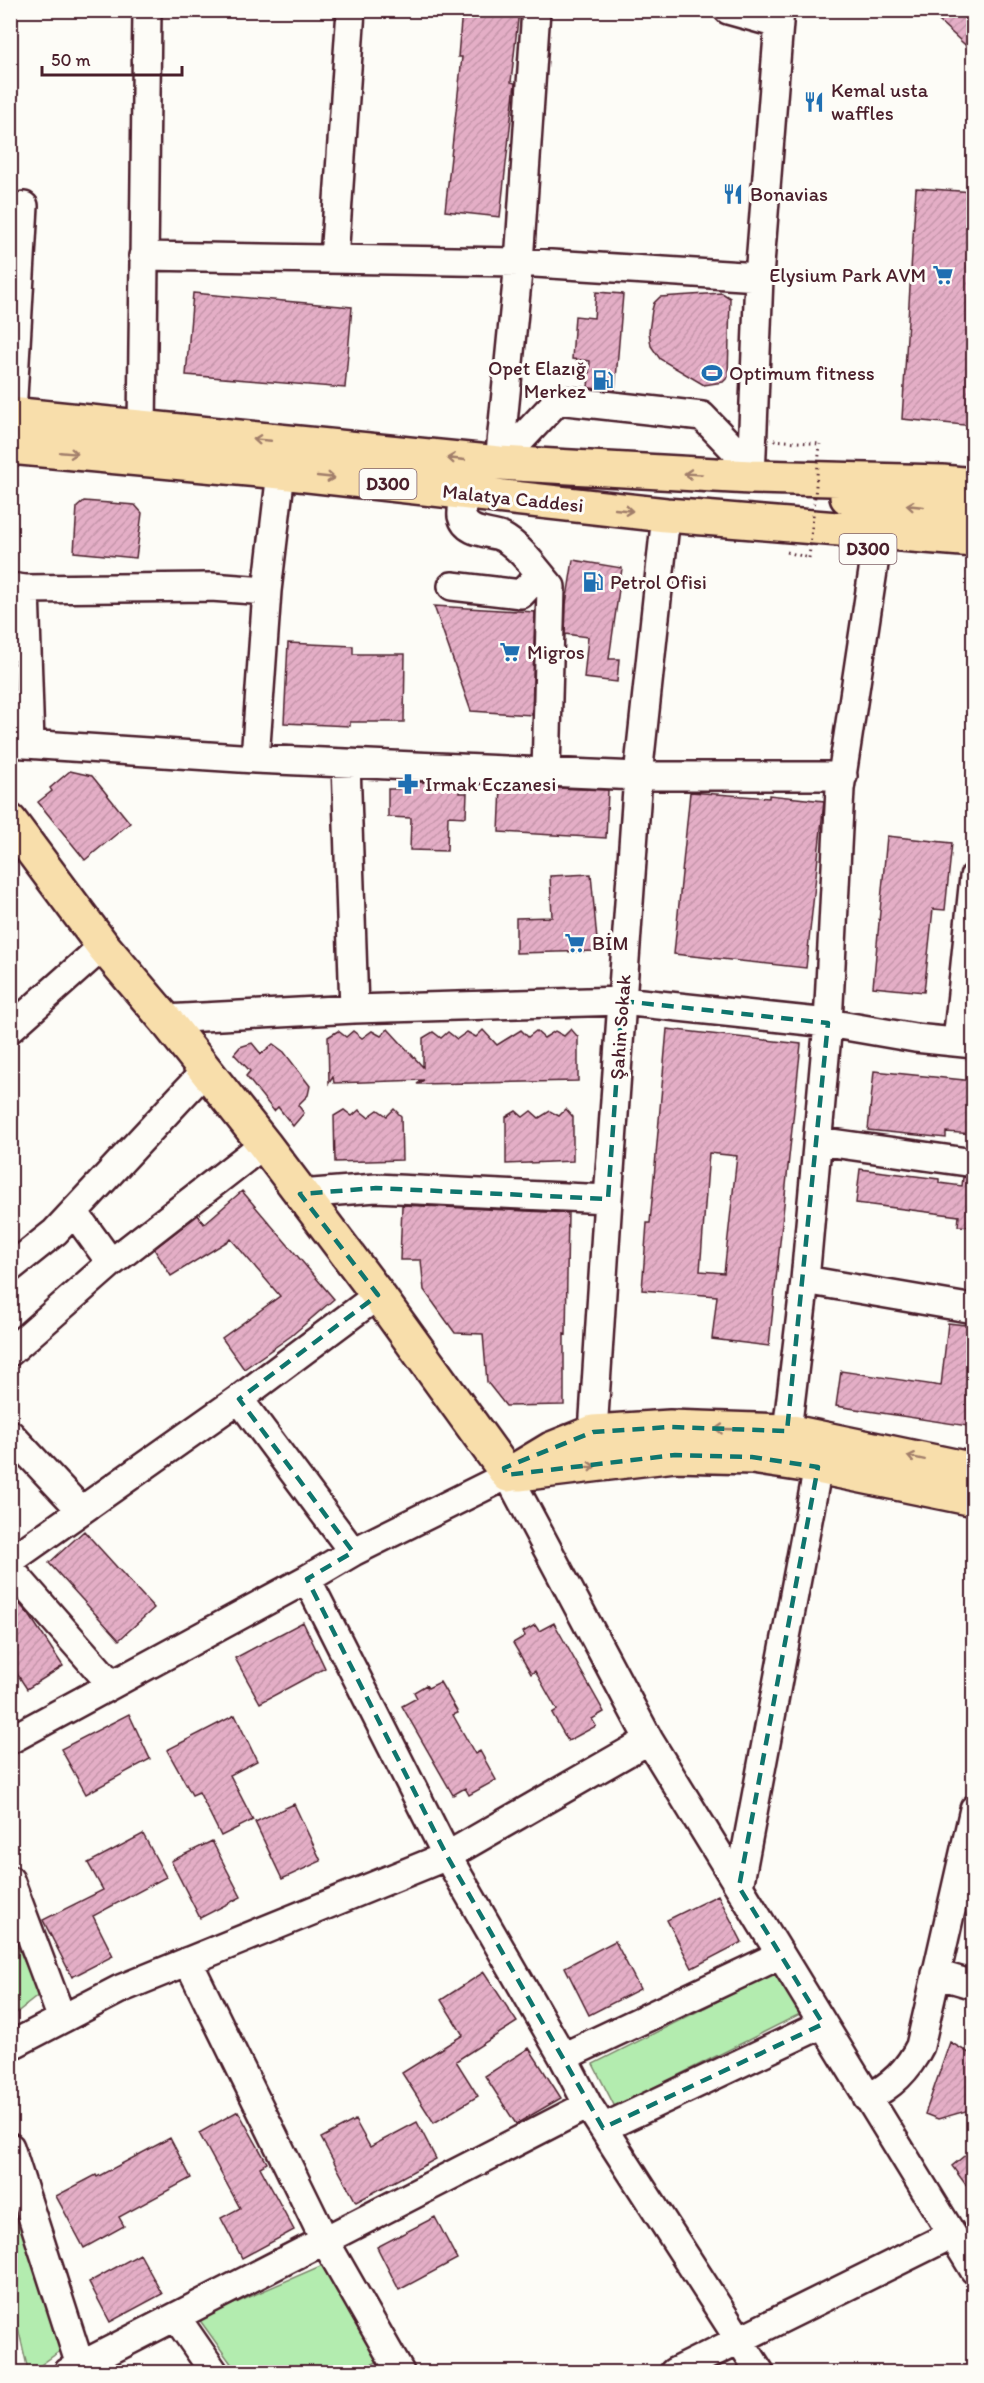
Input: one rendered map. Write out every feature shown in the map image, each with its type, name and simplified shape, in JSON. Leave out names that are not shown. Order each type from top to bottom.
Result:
[{"type":"main road","name":"Malatya Caddesi","points":[[11,414],[142,429],[499,463],[751,473]]},
{"type":"main road","name":"Malatya Caddesi","points":[[10,447],[281,472],[666,515],[765,523]]},
{"type":"main road","name":"D300","points":[[751,473],[974,485]]},
{"type":"main road","points":[[751,473],[870,501],[974,513]]},
{"type":"main road","name":"D300","points":[[765,523],[876,550],[974,558]]},
{"type":"main road","points":[[765,523],[974,540]]},
{"type":"main road","points":[[10,821],[103,946],[207,1070],[264,1144],[378,1295],[508,1475]]},
{"type":"main road","points":[[508,1475],[551,1449],[593,1432],[670,1427],[787,1431],[974,1470]]},
{"type":"main road","points":[[508,1475],[675,1455],[752,1457],[818,1467],[974,1499]]},
{"type":"street","points":[[142,429],[147,10]]},
{"type":"street","points":[[334,259],[351,10]]},
{"type":"street","points":[[499,463],[519,262],[536,10]]},
{"type":"street","points":[[728,10],[779,17],[759,277],[751,473]]},
{"type":"street","points":[[11,414],[24,206]]},
{"type":"street","points":[[143,256],[519,262],[759,277]]},
{"type":"street","points":[[499,463],[558,400],[702,416],[751,473]]},
{"type":"street","points":[[255,759],[267,591],[281,472]]},
{"type":"street","points":[[465,493],[462,516],[465,521],[479,532],[502,537],[518,550],[551,587],[546,772]]},
{"type":"street","name":"Şahin Sokak","points":[[593,1432],[638,776],[666,515]]},
{"type":"street","points":[[787,1431],[805,1280],[818,1141],[828,1023],[843,776],[876,550]]},
{"type":"street","points":[[452,586],[521,594],[540,574]]},
{"type":"street","points":[[267,591],[211,587],[18,588],[20,744],[255,759],[638,776],[843,776]]},
{"type":"street","points":[[346,763],[354,1009]]},
{"type":"street","points":[[165,1019],[354,1009],[622,1001],[828,1023],[915,1038],[965,1043],[974,877]]},
{"type":"street","points":[[10,1029],[103,946]]},
{"type":"street","points":[[10,1268],[55,1232],[207,1070]]},
{"type":"street","points":[[818,1141],[974,1163]]},
{"type":"street","points":[[10,1352],[111,1263],[264,1144]]},
{"type":"street","points":[[300,1194],[376,1188],[608,1199]]},
{"type":"street","points":[[74,1212],[111,1263]]},
{"type":"street","points":[[805,1280],[974,1310]]},
{"type":"street","points":[[10,1561],[239,1399],[378,1295]]},
{"type":"street","points":[[239,1399],[353,1552]]},
{"type":"street","points":[[10,1434],[81,1510]]},
{"type":"street","points":[[739,1887],[818,1467]]},
{"type":"street","points":[[10,1740],[307,1580],[353,1552],[508,1475],[649,1740],[974,2270]]},
{"type":"street","points":[[10,1569],[111,1684]]},
{"type":"street","points":[[307,1580],[447,1856],[563,2057],[588,2105],[740,2338],[760,2373]]},
{"type":"street","points":[[10,2046],[120,1989],[447,1856],[649,1740]]},
{"type":"street","points":[[867,2098],[899,2078],[920,2046],[974,1809]]},
{"type":"street","points":[[10,1880],[62,2019]]},
{"type":"street","points":[[563,2057],[780,1955]]},
{"type":"street","points":[[188,1961],[325,2241],[400,2373]]},
{"type":"street","points":[[936,1974],[974,1985]]},
{"type":"street","points":[[603,2128],[823,2024]]},
{"type":"street","points":[[10,2148],[74,2369],[588,2105]]},
{"type":"street","points":[[674,2373],[740,2338],[951,2235]]},
{"type":"street","points":[[176,2317],[214,2373]]},
{"type":"path","points":[[751,438],[820,444],[809,558]]},
{"type":"highlighted area","points":[[622,1001],[828,1023],[787,1431],[670,1427],[593,1432],[504,1468],[506,1475],[675,1455],[752,1457],[818,1467],[739,1887],[823,2024],[603,2128],[447,1856],[307,1579],[353,1552],[239,1399],[378,1295],[300,1194],[376,1188],[608,1199]]},
{"type":"green space","points":[[10,1929],[39,1995],[11,2017],[10,2017]]},
{"type":"green space","points":[[778,1971],[800,2014],[615,2107],[593,2064]]},
{"type":"green space","points":[[10,2177],[63,2342],[60,2351],[31,2372],[27,2366],[11,2298]]},
{"type":"green space","points":[[325,2264],[377,2362],[355,2372],[237,2372],[199,2319]]},
{"type":"building","points":[[462,10],[519,10],[511,82],[515,83],[500,217],[445,211],[462,57],[458,57]]},
{"type":"building","points":[[927,10],[974,10],[974,53]]},
{"type":"building","name":"Elysium Park AVM","points":[[916,188],[974,192],[974,426],[902,419]]},
{"type":"building","points":[[596,292],[623,294],[615,391],[588,388],[590,361],[572,359],[575,316],[594,318]]},
{"type":"building","points":[[193,293],[352,307],[345,388],[186,375]]},
{"type":"building","points":[[722,293],[730,298],[728,377],[723,382],[704,385],[660,359],[651,346],[649,332],[652,310],[654,303],[660,297]]},
{"type":"building","points":[[84,501],[135,505],[142,513],[136,558],[74,552],[77,507]]},
{"type":"building","points":[[573,560],[622,568],[609,659],[619,659],[617,682],[584,678],[588,637],[565,634],[566,604]]},
{"type":"building","points":[[434,606],[535,612],[532,715],[471,711]]},
{"type":"building","points":[[288,643],[353,646],[353,654],[405,654],[404,722],[350,722],[350,726],[284,723]]},
{"type":"building","points":[[70,771],[92,776],[130,823],[85,860],[38,802],[52,791],[50,788]]},
{"type":"building","points":[[402,781],[460,784],[459,793],[467,793],[466,817],[448,816],[447,851],[410,850],[411,818],[388,817],[388,789],[399,789]]},
{"type":"building","points":[[501,786],[608,790],[606,838],[499,832]]},
{"type":"building","points":[[690,792],[769,798],[769,795],[824,801],[806,968],[674,954]]},
{"type":"building","points":[[887,836],[952,843],[945,910],[933,909],[924,992],[873,987]]},
{"type":"building","points":[[591,874],[598,951],[516,953],[516,918],[552,917],[550,876]]},
{"type":"building","points":[[388,1029],[423,1067],[423,1038],[433,1032],[441,1038],[448,1032],[457,1039],[467,1032],[476,1037],[483,1030],[497,1045],[521,1030],[528,1037],[536,1031],[544,1038],[555,1031],[564,1036],[571,1029],[578,1037],[578,1081],[417,1084],[424,1080],[334,1083],[333,1077],[329,1083],[328,1037],[338,1031],[346,1037],[353,1031],[362,1038],[372,1031],[381,1036]]},
{"type":"building","points":[[667,1029],[801,1044],[769,1346],[712,1339],[717,1296],[642,1290],[647,1223],[650,1223]],"holes":[[[709,1153],[737,1156],[724,1273],[700,1271]]]},
{"type":"building","points":[[252,1043],[261,1054],[273,1044],[284,1052],[310,1086],[308,1095],[298,1105],[304,1113],[293,1126],[278,1107],[274,1111],[246,1076],[250,1071],[234,1054],[240,1047]]},
{"type":"building","points":[[874,1071],[974,1081],[974,1134],[946,1132],[946,1138],[868,1130]]},
{"type":"building","points":[[394,1109],[401,1116],[402,1160],[335,1162],[334,1116],[344,1110],[352,1116],[359,1110],[368,1117],[378,1110],[387,1116]]},
{"type":"building","points":[[566,1109],[573,1117],[573,1161],[506,1164],[506,1117],[516,1111],[523,1117],[531,1111],[539,1118],[550,1111],[559,1116]]},
{"type":"building","points":[[860,1169],[939,1179],[939,1183],[962,1186],[963,1177],[974,1178],[974,1227],[958,1226],[959,1216],[856,1203]]},
{"type":"building","points":[[242,1191],[334,1299],[291,1336],[244,1369],[222,1338],[280,1296],[231,1239],[171,1276],[154,1249],[198,1215],[204,1224]]},
{"type":"building","points":[[402,1205],[568,1213],[564,1405],[506,1406],[487,1382],[483,1334],[455,1333],[424,1290],[421,1260],[400,1260]]},
{"type":"building","points":[[948,1323],[974,1326],[974,1427],[836,1406],[841,1371],[941,1386]]},
{"type":"building","points":[[84,1531],[154,1608],[119,1640],[49,1563]]},
{"type":"building","points":[[10,1593],[30,1616],[63,1666],[27,1689],[10,1663]]},
{"type":"building","points":[[303,1622],[325,1668],[260,1703],[235,1658]]},
{"type":"building","points":[[554,1623],[604,1712],[592,1719],[596,1726],[568,1741],[552,1713],[557,1710],[535,1671],[531,1674],[513,1643],[525,1636],[523,1632],[535,1625],[539,1631]]},
{"type":"building","points":[[440,1682],[458,1713],[453,1715],[475,1754],[480,1751],[496,1780],[469,1795],[465,1788],[453,1795],[402,1706],[417,1698],[414,1692],[426,1685],[428,1688]]},
{"type":"building","points":[[129,1714],[150,1759],[86,1794],[61,1749]]},
{"type":"building","points":[[235,1715],[257,1761],[230,1775],[253,1820],[221,1836],[199,1792],[192,1795],[167,1750]]},
{"type":"building","points":[[294,1804],[321,1861],[282,1879],[255,1822]]},
{"type":"building","points":[[143,1834],[166,1877],[93,1916],[113,1956],[72,1977],[43,1920],[103,1890],[88,1863]]},
{"type":"building","points":[[212,1841],[241,1897],[200,1918],[171,1861]]},
{"type":"building","points":[[718,1895],[742,1942],[692,1968],[667,1920]]},
{"type":"building","points":[[615,1941],[640,1989],[589,2015],[565,1967]]},
{"type":"building","points":[[484,1972],[517,2022],[456,2061],[478,2096],[434,2123],[402,2073],[463,2035],[441,2000]]},
{"type":"building","points":[[950,2042],[969,2053],[974,2062],[974,2092],[966,2111],[938,2119],[925,2114]]},
{"type":"building","points":[[529,2048],[561,2098],[516,2124],[485,2076]]},
{"type":"building","points":[[238,2111],[267,2163],[260,2167],[294,2230],[242,2258],[221,2218],[240,2208],[199,2133]]},
{"type":"building","points":[[355,2120],[370,2147],[417,2122],[436,2159],[356,2202],[321,2138]]},
{"type":"building","points":[[170,2138],[191,2178],[119,2217],[124,2226],[84,2248],[56,2196]]},
{"type":"building","points":[[974,2148],[974,2196],[952,2166]]},
{"type":"building","points":[[435,2217],[457,2259],[399,2290],[377,2247]]},
{"type":"building","points":[[140,2254],[162,2294],[110,2322],[89,2282]]},
{"type":"place","name":"Kemal usta waffles","points":[[814,102]]},
{"type":"place","name":"Bonavias","points":[[733,194]]},
{"type":"place","name":"Elysium Park AVM","points":[[943,275]]},
{"type":"place","name":"Optimum fitness","points":[[712,373]]},
{"type":"place","name":"Opet Elazığ Merkez","points":[[603,380]]},
{"type":"place","name":"Petrol Ofisi","points":[[593,582]]},
{"type":"place","name":"Migros","points":[[510,652]]},
{"type":"place","name":"Irmak Eczanesi","points":[[408,784]]},
{"type":"place","name":"BİM","points":[[575,943]]}]
